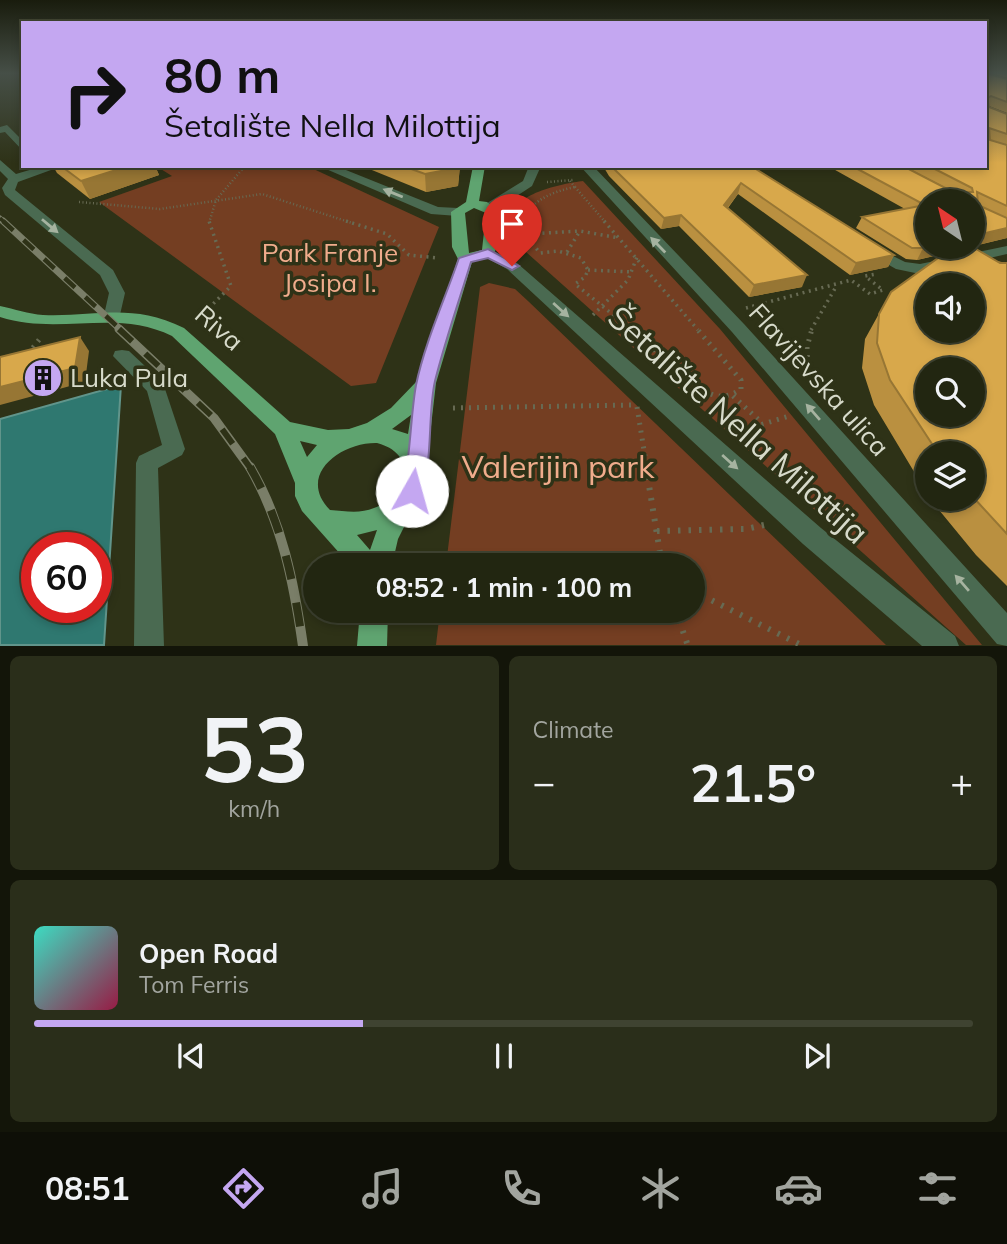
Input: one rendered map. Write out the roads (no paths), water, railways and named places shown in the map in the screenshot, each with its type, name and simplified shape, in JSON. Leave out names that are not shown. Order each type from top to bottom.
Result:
[{"type":"main road","points":[[472,204],[479,168]]},
{"type":"main road","points":[[472,204],[489,208],[493,212],[488,253],[477,258],[466,258],[459,252],[457,244],[462,224],[458,212],[472,204]]},
{"type":"main road","points":[[382,553],[385,539],[400,506],[412,491],[417,475],[415,461],[426,383],[466,258]]},
{"type":"main road","name":"Riva","points":[[0,311],[14,317],[41,320],[113,315],[153,319],[178,332],[284,429],[306,482]]},
{"type":"main road","points":[[357,553],[350,541],[314,512],[307,497],[306,482],[321,455],[357,435],[384,425],[407,408],[426,383]]},
{"type":"main road","name":"Riva","points":[[284,429],[328,439],[357,435]]},
{"type":"main road","points":[[357,435],[397,439],[409,448],[415,461]]},
{"type":"main road","points":[[328,521],[345,526],[365,524],[384,517],[400,506]]},
{"type":"main road","points":[[372,646],[373,623]]},
{"type":"street","points":[[0,130],[7,128],[21,146]]},
{"type":"street","points":[[36,168],[6,171],[9,192],[107,273],[117,293],[113,315]]},
{"type":"street","points":[[330,168],[436,211],[458,212]]},
{"type":"street","points":[[489,208],[528,183],[534,168]]},
{"type":"street","name":"Flavijevska ulica","points":[[585,177],[723,313],[1007,635]]},
{"type":"street","points":[[858,241],[892,262],[910,269],[944,266],[1007,250]]},
{"type":"street","name":"Šetalište Nella Milottija","points":[[488,253],[512,266],[812,536],[945,646]]},
{"type":"street","points":[[944,266],[995,271]]},
{"type":"street","points":[[122,356],[156,388],[174,449],[146,463],[149,646]]},
{"type":"water","points":[[121,385],[111,532],[21,532],[21,623],[105,623],[104,645],[0,645],[0,419]]},
{"type":"railway","points":[[0,218],[3,221]]},
{"type":"railway","points":[[3,221],[121,330]]},
{"type":"railway","points":[[119,329],[214,418],[251,469]]},
{"type":"railway","points":[[250,467],[271,509],[285,554],[303,646]]},
{"type":"place","name":"Luka Pula","points":[[43,378]]},
{"type":"park label","name":"Park Franje Josipa I.","points":[[330,268]]},
{"type":"park label","name":"Valerijin park","points":[[558,467]]}]
